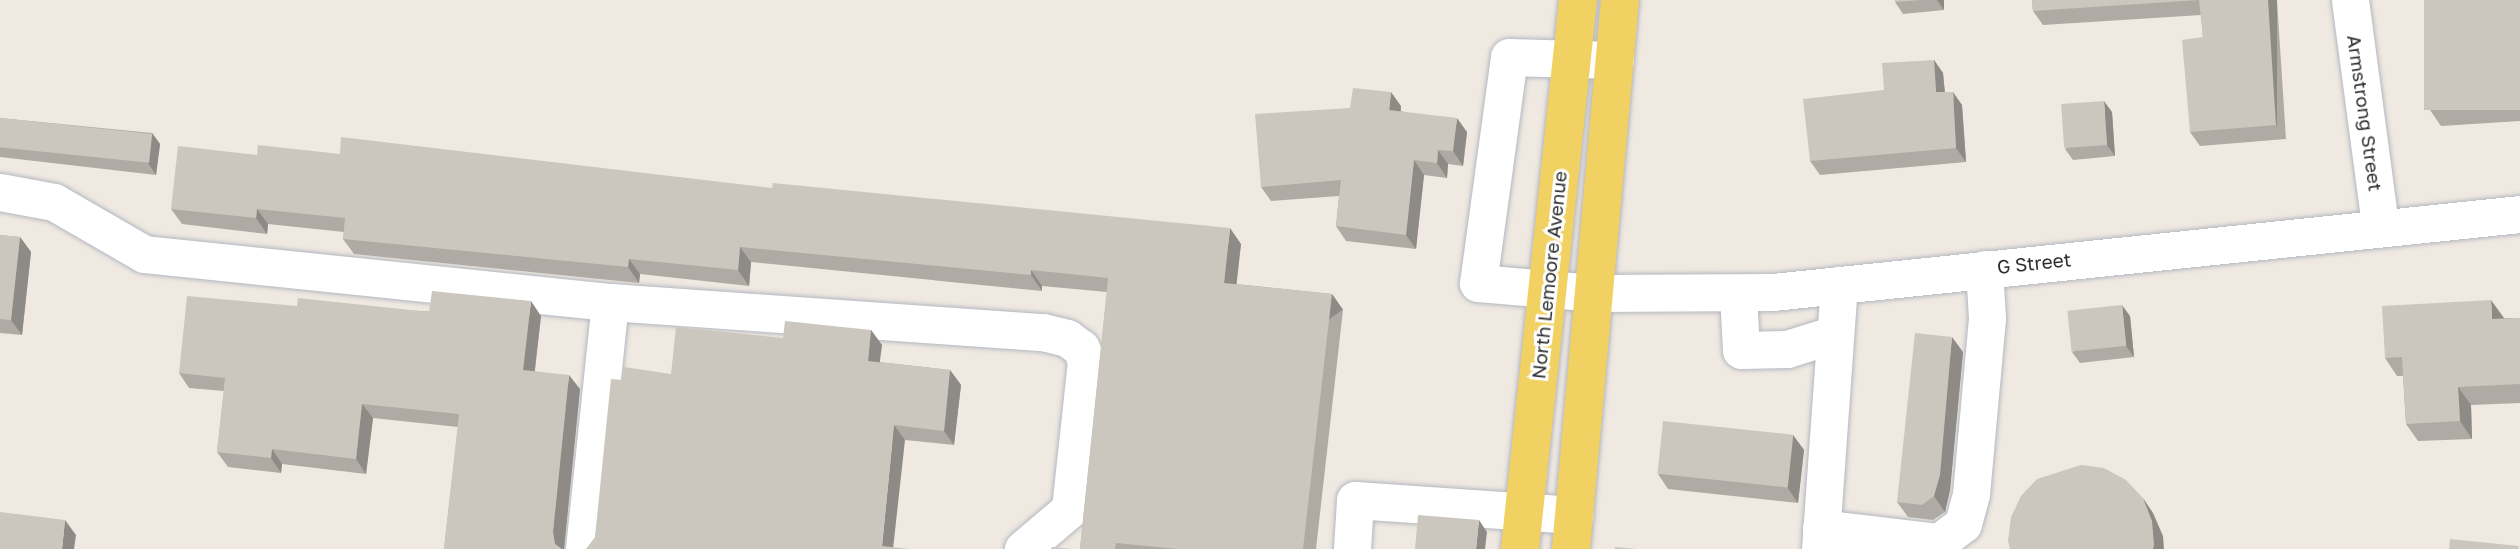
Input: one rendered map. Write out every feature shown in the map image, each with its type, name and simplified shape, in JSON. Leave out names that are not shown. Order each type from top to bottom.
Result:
[{"type":"main road","name":"North Lemoore Avenue","points":[[1520,549],[1578,0]]},
{"type":"main road","points":[[1572,532],[1620,0]]},
{"type":"street","name":"Armstrong Street","points":[[2350,0],[2380,225]]},
{"type":"street","name":"G Street","points":[[1572,59],[1509,57],[1478,283],[1594,293],[1738,293],[1839,285],[2380,225],[2520,214]]},
{"type":"street","points":[[1572,59],[1615,60]]},
{"type":"street","points":[[0,192],[54,202],[144,254],[610,302],[1043,332],[1067,338],[1081,348],[1086,361],[1070,509],[1023,549]]},
{"type":"street","points":[[1839,285],[1820,538],[1939,542],[1963,523],[1971,494],[1987,318],[1984,269]]},
{"type":"street","points":[[1738,293],[1741,350],[1787,349],[1835,334]]},
{"type":"street","points":[[584,549],[610,302]]},
{"type":"street","points":[[1352,549],[1355,500],[1524,511],[1572,532]]},
{"type":"building","points":[[2032,0],[2199,0],[2033,11]]},
{"type":"building","points":[[2199,0],[2268,0],[2276,125],[2190,132],[2182,40],[2203,37]]},
{"type":"building","points":[[2424,0],[2520,0],[2520,110],[2424,110]]},
{"type":"building","points":[[1934,60],[1936,92],[1953,92],[1956,148],[1810,161],[1803,99],[1884,90],[1882,63]]},
{"type":"building","points":[[1353,88],[1391,92],[1389,110],[1457,118],[1453,151],[1438,150],[1437,163],[1414,160],[1406,235],[1336,226],[1341,180],[1261,187],[1255,114],[1350,108]]},
{"type":"building","points":[[2104,101],[2107,145],[2064,148],[2061,104]]},
{"type":"building","points":[[0,118],[152,134],[149,163],[0,147]]},
{"type":"building","points":[[341,137],[772,188],[773,183],[1230,228],[1224,283],[1332,294],[1303,549],[1178,549],[1116,543],[1115,549],[1080,549],[1108,278],[1031,270],[1031,275],[740,247],[738,270],[629,259],[628,267],[343,239],[345,218],[257,209],[256,218],[171,209],[178,146],[257,155],[258,145],[340,154]]},
{"type":"building","points":[[0,235],[20,237],[11,320],[0,319]]},
{"type":"building","points":[[432,291],[531,301],[523,370],[569,375],[553,532],[555,544],[562,549],[444,549],[459,414],[362,404],[356,459],[272,449],[271,458],[217,452],[225,378],[179,373],[187,296],[297,306],[298,298],[429,312]]},
{"type":"building","points":[[2491,300],[2492,319],[2520,318],[2520,384],[2458,387],[2460,421],[2406,424],[2402,357],[2385,358],[2382,306]]},
{"type":"building","points":[[2122,305],[2126,346],[2072,352],[2067,311]]},
{"type":"building","points":[[785,321],[871,330],[868,361],[950,370],[944,431],[894,425],[882,546],[910,549],[586,549],[595,537],[611,379],[622,380],[624,367],[671,374],[676,327],[783,338]]},
{"type":"building","points":[[1915,333],[1952,337],[1940,475],[1934,496],[1922,505],[1897,502]]},
{"type":"building","points":[[1663,421],[1793,435],[1788,487],[1657,474]]},
{"type":"building","points":[[2081,465],[2104,468],[2126,480],[2143,498],[2152,521],[2153,549],[2010,549],[2008,541],[2011,517],[2021,496],[2037,479]]},
{"type":"building","points":[[0,512],[65,520],[62,549],[0,549]]},
{"type":"building","points":[[1418,515],[1479,520],[1476,549],[1415,549]]},
{"type":"building","points":[[2450,539],[2519,546],[2518,549],[2449,549]]}]
